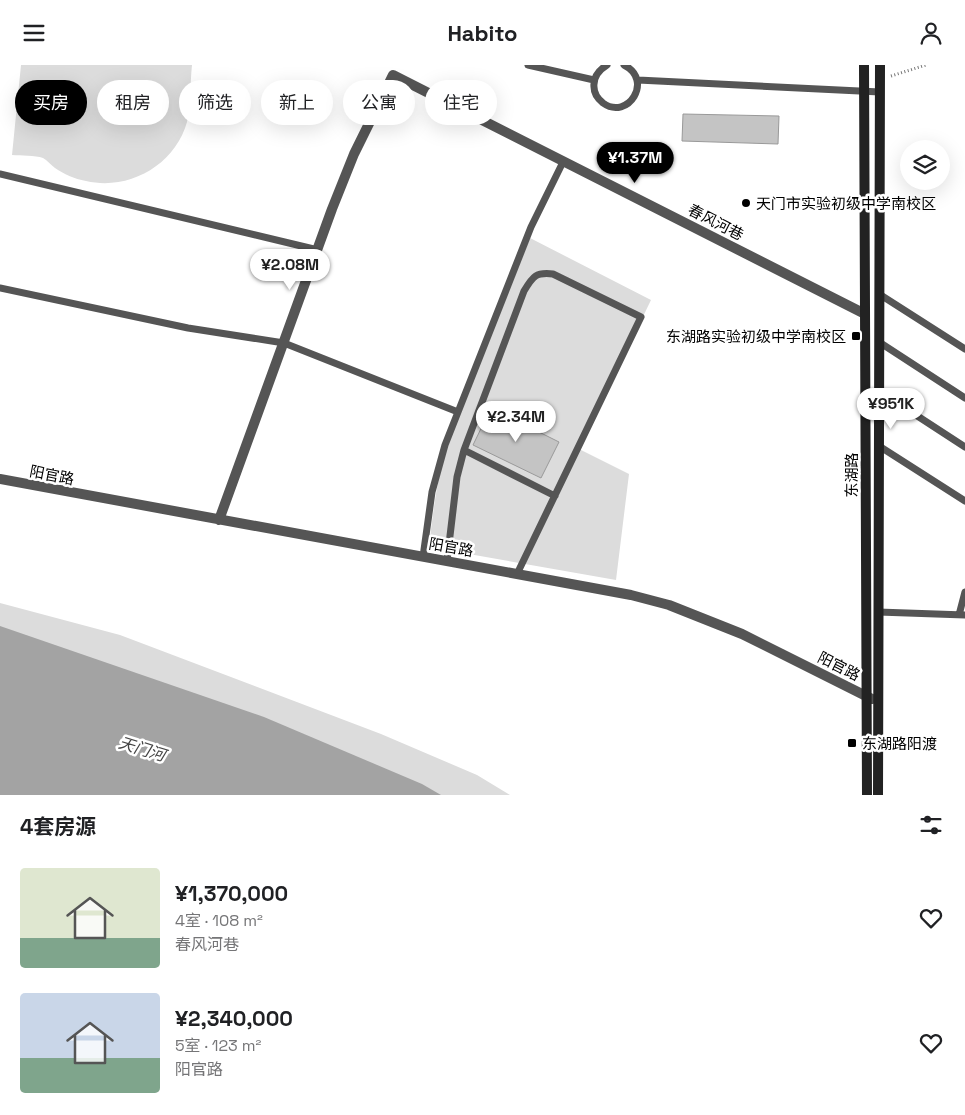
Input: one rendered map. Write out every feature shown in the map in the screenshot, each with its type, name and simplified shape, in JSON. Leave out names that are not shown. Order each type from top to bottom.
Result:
[{"type":"main road","name":"东湖路","points":[[864,65],[867,795]]},
{"type":"main road","name":"东湖路","points":[[878,795],[880,65]]},
{"type":"street","name":"春风河巷","points":[[318,250],[354,154],[393,75],[865,314]]},
{"type":"street","points":[[219,520],[318,250]]},
{"type":"street","name":"阳官路","points":[[0,479],[631,595],[669,605],[742,634],[878,702]]},
{"type":"lane","points":[[528,65],[594,80]]},
{"type":"lane","points":[[607,65],[602,68],[594,80],[594,87],[600,100],[605,105],[619,107],[626,105],[636,95],[638,80],[635,73],[624,65]]},
{"type":"lane","points":[[638,80],[880,92]]},
{"type":"lane","points":[[423,557],[436,475],[445,445],[531,227],[563,161]]},
{"type":"lane","points":[[0,174],[318,250]]},
{"type":"lane","points":[[447,561],[457,477],[464,450],[524,291],[531,279],[540,273],[553,274],[641,317],[517,574]]},
{"type":"lane","points":[[0,288],[188,327],[284,343],[458,412]]},
{"type":"lane","points":[[879,294],[965,349]]},
{"type":"lane","points":[[879,343],[965,398]]},
{"type":"lane","points":[[879,391],[965,447]]},
{"type":"lane","points":[[878,446],[965,501]]},
{"type":"lane","points":[[464,450],[555,496]]},
{"type":"lane","points":[[878,612],[962,615],[965,592]]},
{"type":"path","points":[[880,80],[926,65]]},
{"type":"shaded area","points":[[21,65],[192,65],[191,80],[179,80],[179,125],[186,125],[181,137],[172,151],[161,162],[134,178],[118,182],[102,183],[73,178],[55,168],[43,158],[12,155],[15,125],[87,125],[87,80],[20,80]]},
{"type":"shaded area","points":[[530,238],[651,300],[579,449],[629,474],[616,580],[429,547],[438,482],[448,444]]},
{"type":"shaded area","points":[[0,603],[120,635],[381,734],[477,775],[510,795],[0,795]]},
{"type":"water","name":"天门河","points":[[0,626],[264,717],[422,784],[441,795],[0,795]]},
{"type":"building","points":[[683,114],[779,116],[778,144],[682,141]]},
{"type":"building","points":[[491,408],[559,442],[541,478],[473,445]]},
{"type":"place","name":"天门市实验初级中学南校区","points":[[746,203]]},
{"type":"place","name":"东湖路实验初级中学南校区","points":[[856,336]]},
{"type":"place","name":"东湖路阳渡","points":[[852,743]]}]
